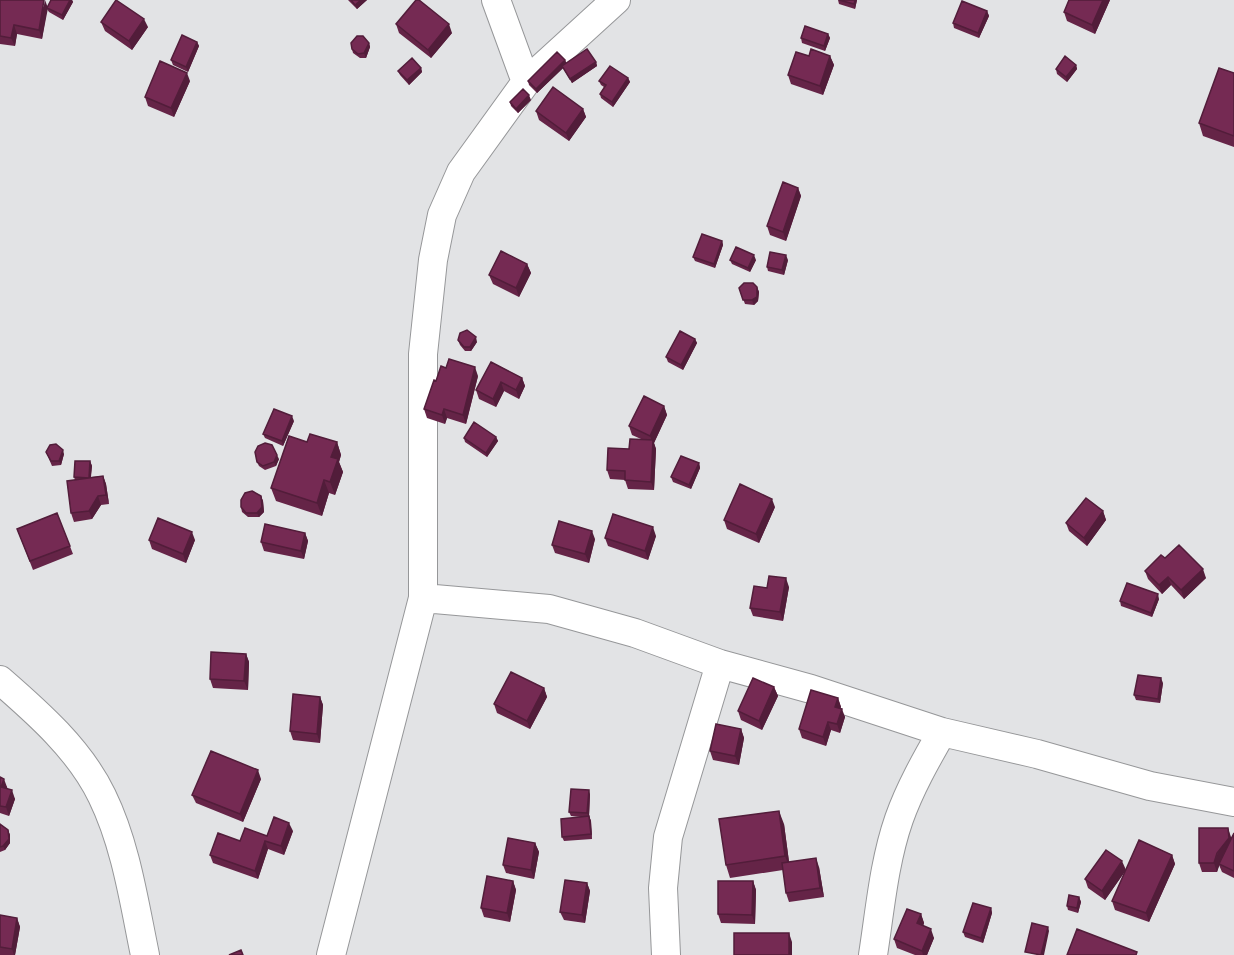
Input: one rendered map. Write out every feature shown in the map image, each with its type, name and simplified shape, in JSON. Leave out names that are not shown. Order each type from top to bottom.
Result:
[{"type":"street","points":[[496,0],[526,82]]},
{"type":"street","points":[[331,955],[423,598],[423,354],[433,260],[442,216],[461,172],[526,82],[616,0]]},
{"type":"street","points":[[423,598],[549,609],[635,633],[720,664],[811,689],[942,732],[1037,754],[1150,786],[1234,802]]},
{"type":"street","points":[[666,955],[663,888],[668,837],[720,664]]},
{"type":"street","points":[[0,680],[36,712],[82,763],[102,796],[121,846],[145,955]]},
{"type":"street","points":[[873,955],[885,879],[898,821],[918,774],[942,732]]},
{"type":"building","points":[[0,0],[44,0],[39,30],[14,25],[11,38],[0,36]]},
{"type":"building","points":[[51,0],[70,0],[62,15],[47,8]]},
{"type":"building","points":[[116,0],[144,19],[129,41],[101,22]]},
{"type":"building","points":[[351,0],[361,0],[355,5]]},
{"type":"building","points":[[416,0],[449,24],[428,50],[396,24]]},
{"type":"building","points":[[839,0],[855,0],[854,4]]},
{"type":"building","points":[[1069,0],[1103,0],[1092,25],[1064,12]]},
{"type":"building","points":[[962,1],[987,11],[978,33],[953,23]]},
{"type":"building","points":[[805,26],[828,34],[824,46],[801,38]]},
{"type":"building","points":[[182,35],[197,42],[186,67],[171,60]]},
{"type":"building","points":[[357,36],[363,36],[369,43],[364,53],[358,54],[352,49],[351,43]]},
{"type":"building","points":[[587,49],[596,62],[570,79],[562,66]]},
{"type":"building","points":[[811,49],[830,56],[820,86],[788,75],[796,52],[809,56]]},
{"type":"building","points":[[557,52],[565,60],[536,89],[528,81]]},
{"type":"building","points":[[1065,56],[1076,65],[1066,77],[1056,69]]},
{"type":"building","points":[[412,58],[421,68],[407,80],[398,71]]},
{"type":"building","points":[[160,61],[187,73],[171,108],[145,97]]},
{"type":"building","points":[[610,66],[628,78],[612,102],[600,94],[606,85],[599,81]]},
{"type":"building","points":[[1219,68],[1234,73],[1234,136],[1199,123]]},
{"type":"building","points":[[553,87],[583,109],[566,133],[536,111]]},
{"type":"building","points":[[523,89],[529,95],[516,109],[510,102]]},
{"type":"building","points":[[783,182],[798,188],[783,232],[767,226]]},
{"type":"building","points":[[702,234],[722,241],[714,264],[693,257]]},
{"type":"building","points":[[736,247],[754,255],[748,268],[730,260]]},
{"type":"building","points":[[501,251],[527,264],[516,288],[489,275]]},
{"type":"building","points":[[770,252],[786,255],[782,270],[767,267]]},
{"type":"building","points":[[744,283],[753,283],[757,287],[757,297],[752,300],[743,300],[739,288]]},
{"type":"building","points":[[467,330],[476,337],[470,347],[464,347],[458,340],[460,333]]},
{"type":"building","points":[[680,331],[695,339],[681,365],[666,357]]},
{"type":"building","points":[[449,359],[475,367],[463,415],[444,409],[442,415],[424,409],[441,366],[446,368]]},
{"type":"building","points":[[491,362],[522,378],[516,390],[501,382],[493,399],[476,390]]},
{"type":"building","points":[[644,396],[664,406],[650,436],[629,426]]},
{"type":"building","points":[[274,409],[292,416],[282,441],[263,434]]},
{"type":"building","points":[[474,422],[496,437],[486,453],[464,438]]},
{"type":"building","points":[[310,434],[337,442],[331,457],[338,459],[330,482],[324,480],[317,503],[271,488],[289,436],[307,442]]},
{"type":"building","points":[[630,439],[653,440],[651,482],[625,480],[625,471],[607,470],[608,448],[629,449]]},
{"type":"building","points":[[265,443],[272,445],[277,455],[274,462],[263,466],[257,462],[255,452],[258,446]]},
{"type":"building","points":[[56,444],[63,450],[59,461],[51,461],[46,452],[50,445]]},
{"type":"building","points":[[681,456],[699,463],[689,485],[671,477]]},
{"type":"building","points":[[75,461],[90,461],[89,478],[74,477]]},
{"type":"building","points":[[103,476],[106,495],[98,496],[89,511],[71,513],[67,481]]},
{"type":"building","points":[[740,484],[772,499],[756,534],[724,520]]},
{"type":"building","points":[[252,491],[261,496],[262,507],[257,513],[246,513],[241,507],[241,500],[245,493]]},
{"type":"building","points":[[1086,498],[1103,511],[1084,538],[1066,523]]},
{"type":"building","points":[[57,513],[70,546],[30,561],[17,529]]},
{"type":"building","points":[[613,514],[653,527],[645,551],[605,538]]},
{"type":"building","points":[[158,518],[192,532],[183,554],[149,540]]},
{"type":"building","points":[[559,521],[592,531],[585,554],[552,545]]},
{"type":"building","points":[[265,524],[305,533],[301,551],[261,542]]},
{"type":"building","points":[[1179,545],[1203,569],[1181,590],[1168,577],[1159,585],[1145,571],[1161,555],[1165,558]]},
{"type":"building","points":[[769,576],[786,578],[780,612],[750,608],[754,586],[767,588]]},
{"type":"building","points":[[1127,583],[1158,594],[1151,613],[1120,601]]},
{"type":"building","points":[[211,652],[246,654],[244,681],[210,679]]},
{"type":"building","points":[[511,672],[544,688],[527,721],[494,704]]},
{"type":"building","points":[[1138,675],[1161,678],[1158,699],[1134,695]]},
{"type":"building","points":[[753,678],[774,687],[759,721],[738,711]]},
{"type":"building","points":[[811,690],[838,698],[835,707],[842,709],[837,724],[828,722],[823,737],[799,729]]},
{"type":"building","points":[[293,694],[320,697],[317,734],[290,731]]},
{"type":"building","points":[[716,724],[741,729],[735,756],[710,751]]},
{"type":"building","points":[[211,751],[258,770],[240,814],[192,795]]},
{"type":"building","points":[[0,777],[4,779],[1,787],[12,790],[6,807],[0,806]]},
{"type":"building","points":[[571,789],[589,790],[587,813],[569,812]]},
{"type":"building","points":[[779,811],[785,856],[726,865],[719,819]]},
{"type":"building","points":[[589,816],[591,834],[562,837],[561,819]]},
{"type":"building","points":[[274,817],[289,823],[281,846],[265,841],[255,871],[210,855],[218,833],[240,841],[245,828],[267,836]]},
{"type":"building","points":[[0,824],[8,830],[9,839],[0,847]]},
{"type":"building","points":[[1199,828],[1228,828],[1229,838],[1217,853],[1214,863],[1199,863]]},
{"type":"building","points":[[1234,833],[1234,871],[1219,864]]},
{"type":"building","points":[[508,838],[535,843],[531,870],[503,865]]},
{"type":"building","points":[[1139,840],[1172,855],[1146,913],[1112,901]]},
{"type":"building","points":[[1106,850],[1122,861],[1102,891],[1085,879]]},
{"type":"building","points":[[816,858],[820,888],[786,893],[782,863]]},
{"type":"building","points":[[487,876],[513,881],[507,913],[481,908]]},
{"type":"building","points":[[565,880],[587,883],[582,915],[560,912]]},
{"type":"building","points":[[718,881],[753,881],[752,915],[718,914]]},
{"type":"building","points":[[1069,895],[1079,897],[1077,908],[1067,906]]},
{"type":"building","points":[[973,903],[991,908],[981,938],[963,932]]},
{"type":"building","points":[[907,909],[921,914],[917,923],[931,929],[922,951],[894,939]]},
{"type":"building","points":[[0,915],[17,918],[12,949],[0,947]]},
{"type":"building","points":[[1032,923],[1048,927],[1041,955],[1025,952]]},
{"type":"building","points":[[1077,929],[1137,952],[1136,955],[1067,955]]},
{"type":"building","points":[[734,933],[789,933],[789,955],[734,955]]},
{"type":"building","points":[[241,950],[243,955],[229,955]]}]
